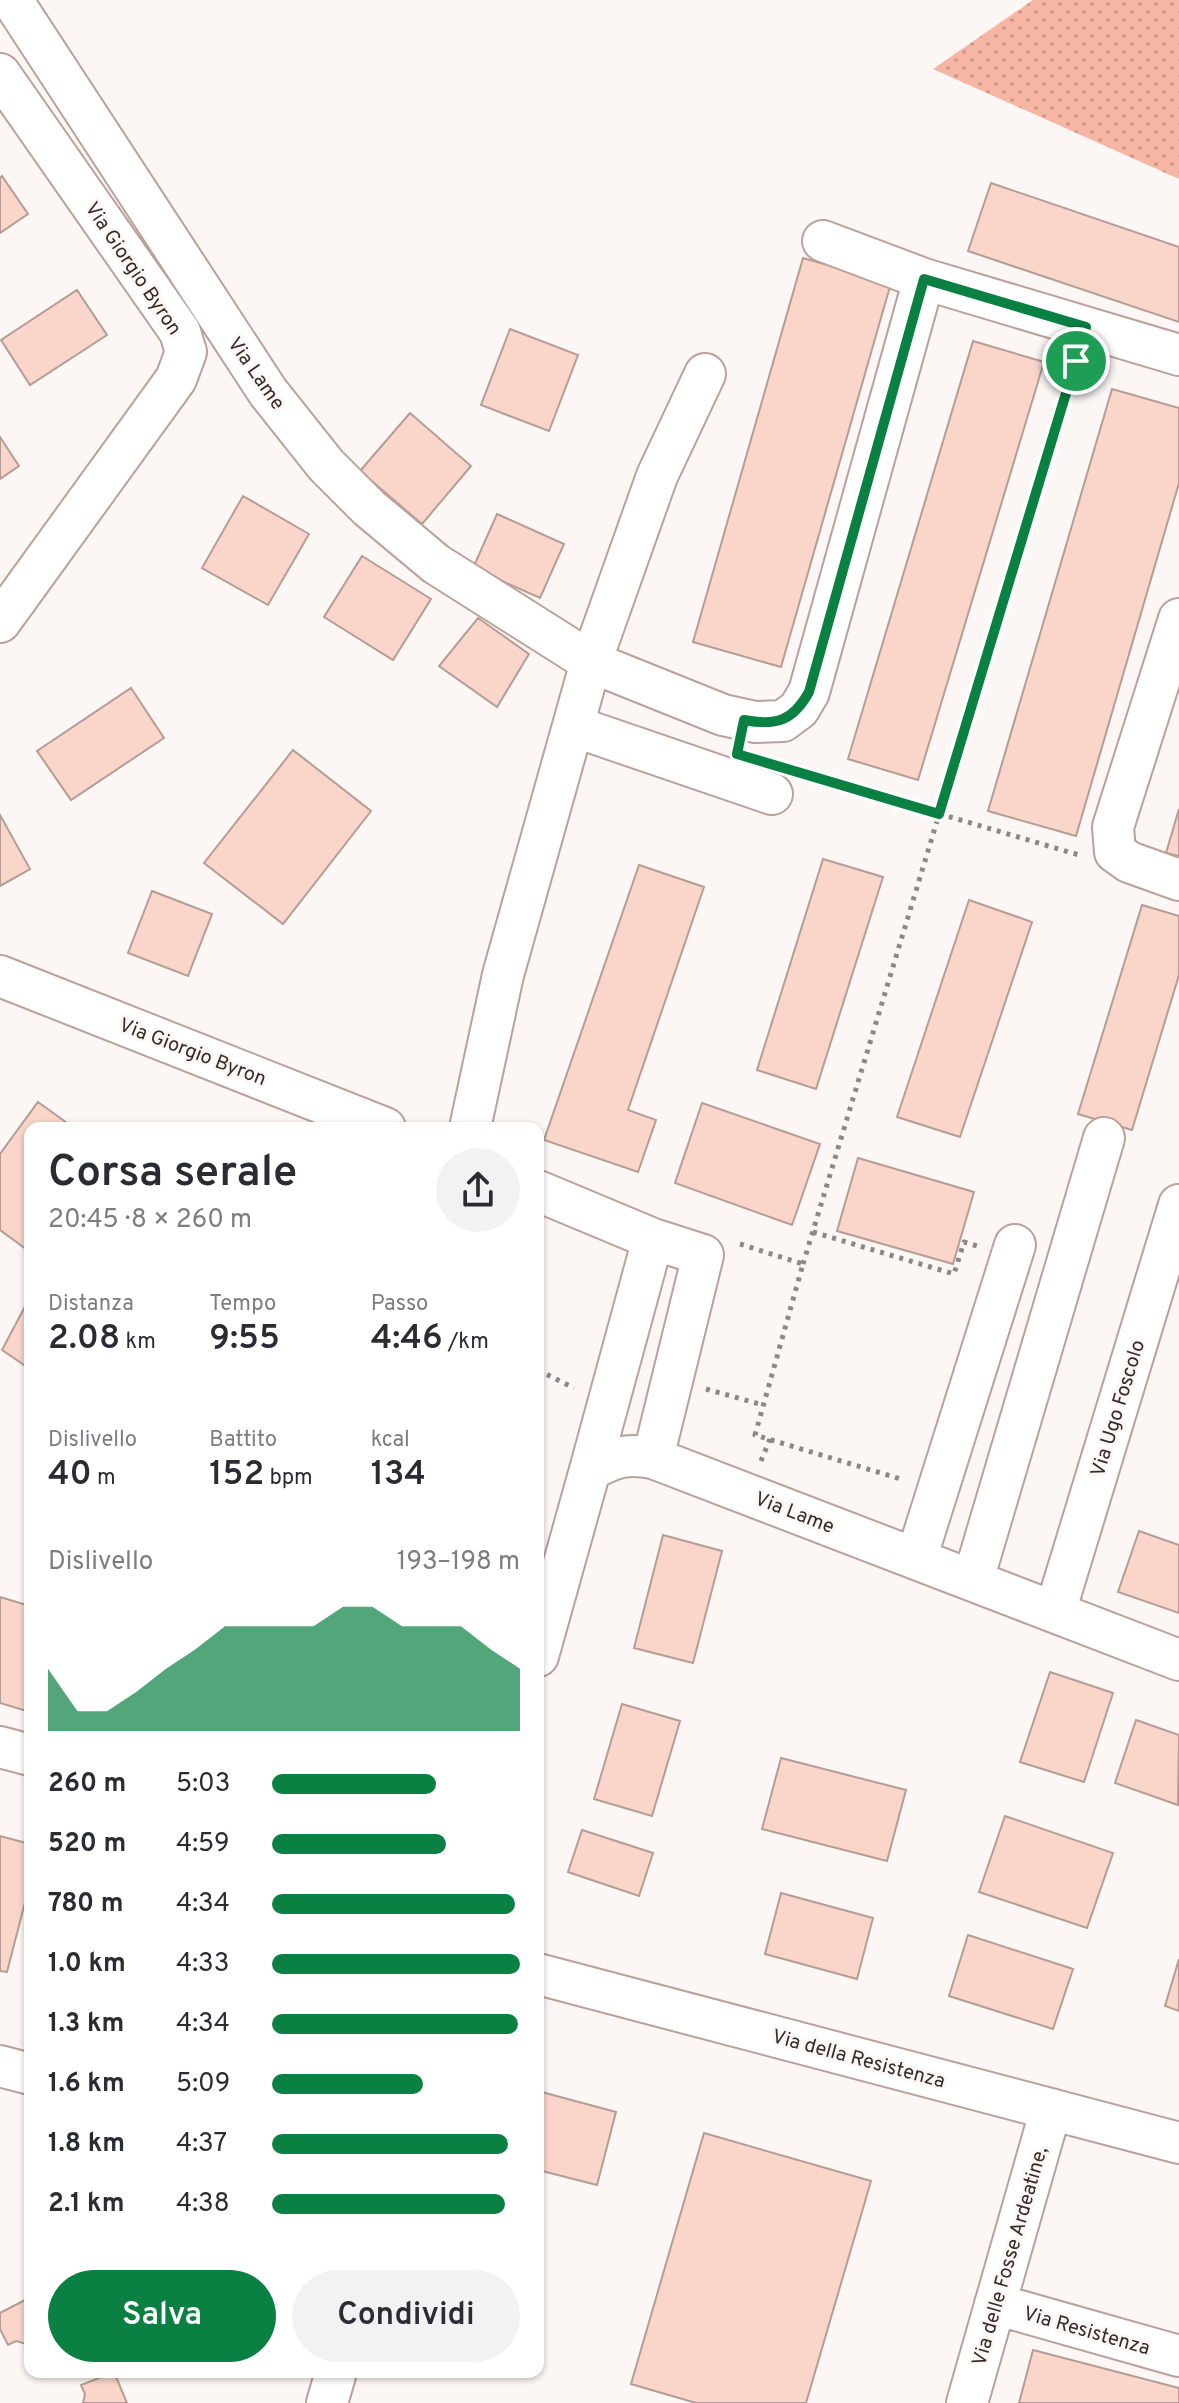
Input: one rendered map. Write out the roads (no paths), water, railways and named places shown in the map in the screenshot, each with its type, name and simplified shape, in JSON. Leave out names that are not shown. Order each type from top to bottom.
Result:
[{"type":"street","name":"Via Lame","points":[[12,0],[268,392],[326,465],[369,508],[436,564],[591,662]]},
{"type":"street","name":"Via Giorgio Byron","points":[[0,74],[180,332],[186,352],[176,379],[0,622]]},
{"type":"street","points":[[823,241],[924,279],[1179,355]]},
{"type":"street","points":[[591,662],[723,715],[755,722],[783,721],[799,709],[809,692],[817,666],[924,279]]},
{"type":"street","points":[[471,1122],[503,975],[591,662],[657,476],[705,374]]},
{"type":"street","points":[[1179,619],[1113,827],[1115,852],[1129,862],[1179,880]]},
{"type":"street","points":[[573,726],[784,782]]},
{"type":"street","name":"Via Giorgio Byron","points":[[0,976],[370,1122]]},
{"type":"street","points":[[973,1580],[1104,1138]]},
{"type":"street","points":[[544,1194],[653,1239],[721,1250],[653,1458]]},
{"type":"street","name":"Via Ugo Foscolo","points":[[1055,1612],[1179,1205]]},
{"type":"street","points":[[544,1635],[653,1239]]},
{"type":"street","points":[[916,1559],[1013,1250]]},
{"type":"street","name":"Via Lame","points":[[590,1470],[612,1458],[632,1454],[653,1458],[1179,1660]]},
{"type":"street","points":[[0,1747],[24,1753]]},
{"type":"street","name":"Via della Resistenza","points":[[544,1976],[1179,2143]]},
{"type":"street","points":[[0,2066],[24,2072]]},
{"type":"street","name":"Via delle Fosse Ardeatine,","points":[[967,2403],[1051,2109]]},
{"type":"street","name":"Via Resistenza","points":[[995,2304],[1179,2356]]},
{"type":"street","points":[[327,2403],[334,2378]]}]
